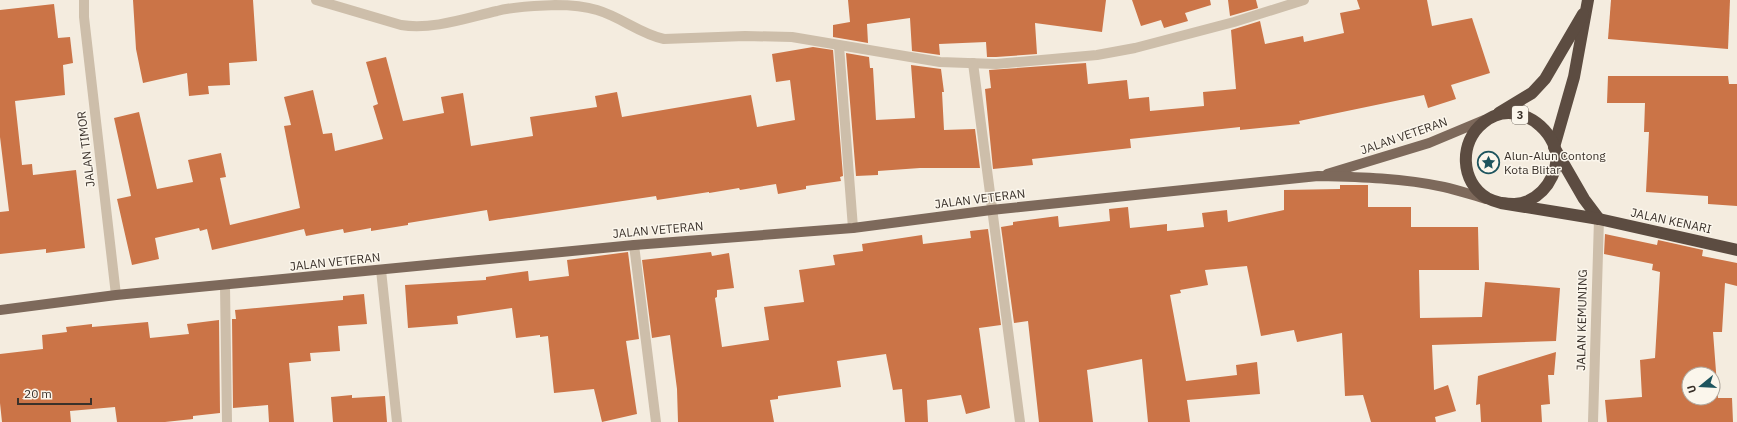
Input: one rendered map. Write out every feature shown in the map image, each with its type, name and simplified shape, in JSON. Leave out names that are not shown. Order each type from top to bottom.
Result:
[{"type":"highway","name":"3","points":[[1588,2],[1544,79],[1532,93],[1483,122],[1473,133],[1467,146],[1465,161],[1468,175],[1476,188],[1487,198],[1501,204],[1599,220]]},
{"type":"highway","name":"3","points":[[1501,204],[1514,204],[1527,201],[1539,195],[1548,185],[1554,173],[1556,160],[1554,146],[1574,77],[1588,2]]},
{"type":"highway","name":"3","points":[[1496,115],[1511,113],[1525,116],[1538,122],[1548,133],[1584,199],[1599,220]]},
{"type":"highway","name":"JALAN KENARI","points":[[1599,220],[1737,250]]},
{"type":"main road","name":"JALAN VETERAN","points":[[1318,176],[1429,143],[1496,115]]},
{"type":"main road","name":"JALAN VETERAN","points":[[0,310],[116,295],[225,286],[634,245],[853,228],[991,210],[1318,176],[1370,177],[1413,182],[1445,187],[1501,204]]},
{"type":"street","name":"JALAN TIMOR","points":[[84,0],[84,17],[116,295]]},
{"type":"street","points":[[316,0],[401,25],[414,27],[473,18],[498,10],[556,5],[597,10],[651,36],[664,39],[745,36],[792,37],[839,49],[940,62],[996,64],[1097,55],[1135,48],[1234,22],[1304,0]]},
{"type":"street","points":[[839,49],[853,228]]},
{"type":"street","points":[[973,63],[991,210],[1020,422]]},
{"type":"street","name":"JALAN KEMUNING","points":[[1593,422],[1599,220]]},
{"type":"street","points":[[634,245],[656,422]]},
{"type":"street","points":[[381,270],[396,422]]},
{"type":"street","points":[[225,286],[227,422]]},
{"type":"building","points":[[133,0],[253,0],[257,61],[229,63],[230,85],[208,86],[209,94],[189,96],[187,73],[143,83],[136,49]]},
{"type":"building","points":[[848,0],[1106,0],[1102,32],[1035,23],[1037,54],[987,57],[986,42],[939,44],[940,55],[912,51],[910,18],[867,24],[868,43],[833,37],[833,25],[850,22]]},
{"type":"building","points":[[1132,0],[1210,0],[1211,5],[1185,13],[1188,21],[1164,28],[1161,20],[1141,26]]},
{"type":"building","points":[[1228,0],[1256,0],[1258,8],[1230,16]]},
{"type":"building","points":[[1357,0],[1427,0],[1432,26],[1472,18],[1490,73],[1451,85],[1456,99],[1428,108],[1424,95],[1299,121],[1300,124],[1240,130],[1240,127],[1130,139],[1131,148],[1032,159],[1033,165],[993,169],[985,89],[991,88],[989,70],[1086,63],[1088,84],[1127,80],[1129,99],[1149,97],[1150,111],[1204,106],[1203,92],[1236,89],[1231,30],[1260,21],[1265,44],[1303,36],[1304,42],[1344,33],[1340,13],[1360,9]]},
{"type":"building","points":[[1611,0],[1730,0],[1728,49],[1608,39]]},
{"type":"building","points":[[54,4],[58,38],[70,37],[73,63],[63,65],[65,95],[15,101],[22,165],[32,164],[33,175],[76,170],[85,248],[46,253],[46,249],[0,254],[0,212],[9,211],[0,137],[0,10]]},
{"type":"building","points":[[813,47],[833,50],[843,176],[840,177],[841,181],[806,186],[806,189],[778,194],[776,184],[657,200],[656,196],[489,221],[487,210],[408,223],[408,225],[371,231],[371,228],[344,233],[343,229],[306,236],[304,229],[212,250],[207,229],[200,231],[199,228],[155,238],[159,259],[132,265],[117,199],[131,196],[114,118],[139,112],[157,189],[193,182],[188,160],[221,153],[226,177],[220,178],[230,225],[300,208],[284,126],[291,125],[284,97],[313,90],[323,134],[332,133],[335,151],[383,139],[373,106],[378,104],[366,62],[386,57],[403,121],[444,113],[441,97],[463,93],[471,146],[533,136],[530,117],[597,107],[595,96],[617,92],[622,117],[751,95],[757,127],[795,120],[790,80],[776,82],[772,54]]},
{"type":"building","points":[[846,53],[869,57],[870,68],[873,68],[876,120],[915,118],[911,65],[941,69],[944,92],[942,92],[944,130],[975,129],[980,168],[920,168],[878,171],[878,175],[856,176]]},
{"type":"building","points":[[1608,76],[1728,76],[1729,84],[1737,84],[1737,206],[1708,204],[1708,196],[1646,192],[1649,132],[1644,132],[1645,103],[1607,103]]},
{"type":"building","points":[[1340,185],[1368,185],[1368,207],[1411,207],[1411,227],[1478,227],[1479,270],[1419,270],[1420,318],[1482,317],[1485,282],[1560,288],[1556,341],[1432,345],[1434,390],[1448,385],[1456,411],[1435,417],[1436,422],[1371,422],[1363,395],[1345,396],[1342,333],[1297,342],[1294,330],[1261,336],[1247,266],[1205,270],[1208,285],[1180,290],[1181,293],[1170,295],[1186,381],[1237,375],[1236,365],[1257,362],[1260,394],[1187,400],[1190,422],[1148,422],[1142,359],[1087,370],[1093,422],[1039,422],[1028,321],[1014,323],[1001,227],[1013,225],[1013,222],[1058,216],[1059,227],[1110,221],[1109,209],[1128,207],[1130,228],[1167,224],[1167,231],[1204,227],[1202,213],[1227,210],[1228,222],[1284,210],[1284,190],[1340,189]]},
{"type":"building","points":[[988,229],[1001,325],[979,328],[990,408],[966,414],[961,395],[927,400],[928,422],[905,422],[902,389],[893,390],[886,354],[837,361],[841,387],[778,396],[778,399],[770,400],[774,422],[678,422],[677,389],[670,335],[652,338],[642,260],[711,252],[712,256],[729,253],[734,288],[717,290],[717,297],[715,298],[722,347],[769,340],[764,307],[804,302],[799,270],[835,265],[833,255],[863,251],[862,244],[922,235],[923,244],[971,238],[970,231]]},
{"type":"building","points":[[1605,234],[1657,245],[1658,240],[1703,250],[1702,256],[1737,263],[1737,286],[1725,283],[1722,332],[1713,332],[1716,366],[1681,366],[1681,406],[1721,406],[1721,398],[1732,398],[1733,422],[1607,422],[1605,400],[1642,397],[1640,360],[1655,358],[1660,272],[1652,270],[1653,264],[1604,254]]},
{"type":"building","points":[[628,252],[639,339],[626,341],[637,414],[602,422],[594,389],[554,393],[548,336],[540,337],[540,335],[516,338],[512,308],[457,316],[458,324],[408,328],[405,285],[486,280],[486,277],[528,271],[529,281],[569,276],[567,260]]},
{"type":"building","points":[[364,294],[367,324],[338,326],[340,351],[310,353],[311,361],[289,363],[294,422],[269,422],[268,405],[233,408],[232,319],[236,319],[235,310],[343,300],[343,296]]},
{"type":"building","points":[[219,320],[220,413],[193,416],[193,419],[165,422],[117,422],[115,407],[70,411],[71,422],[2,422],[0,403],[0,354],[43,349],[42,335],[67,332],[66,327],[92,324],[92,327],[148,322],[150,338],[189,334],[187,324]]},
{"type":"building","points":[[1556,352],[1554,375],[1548,375],[1550,404],[1541,405],[1542,422],[1481,422],[1480,404],[1476,405],[1478,376]]},
{"type":"building","points":[[352,395],[352,398],[385,396],[387,422],[333,422],[331,397]]},
{"type":"place","name":"Alun-Alun Contong Kota Blitar","points":[[1489,163]]}]
